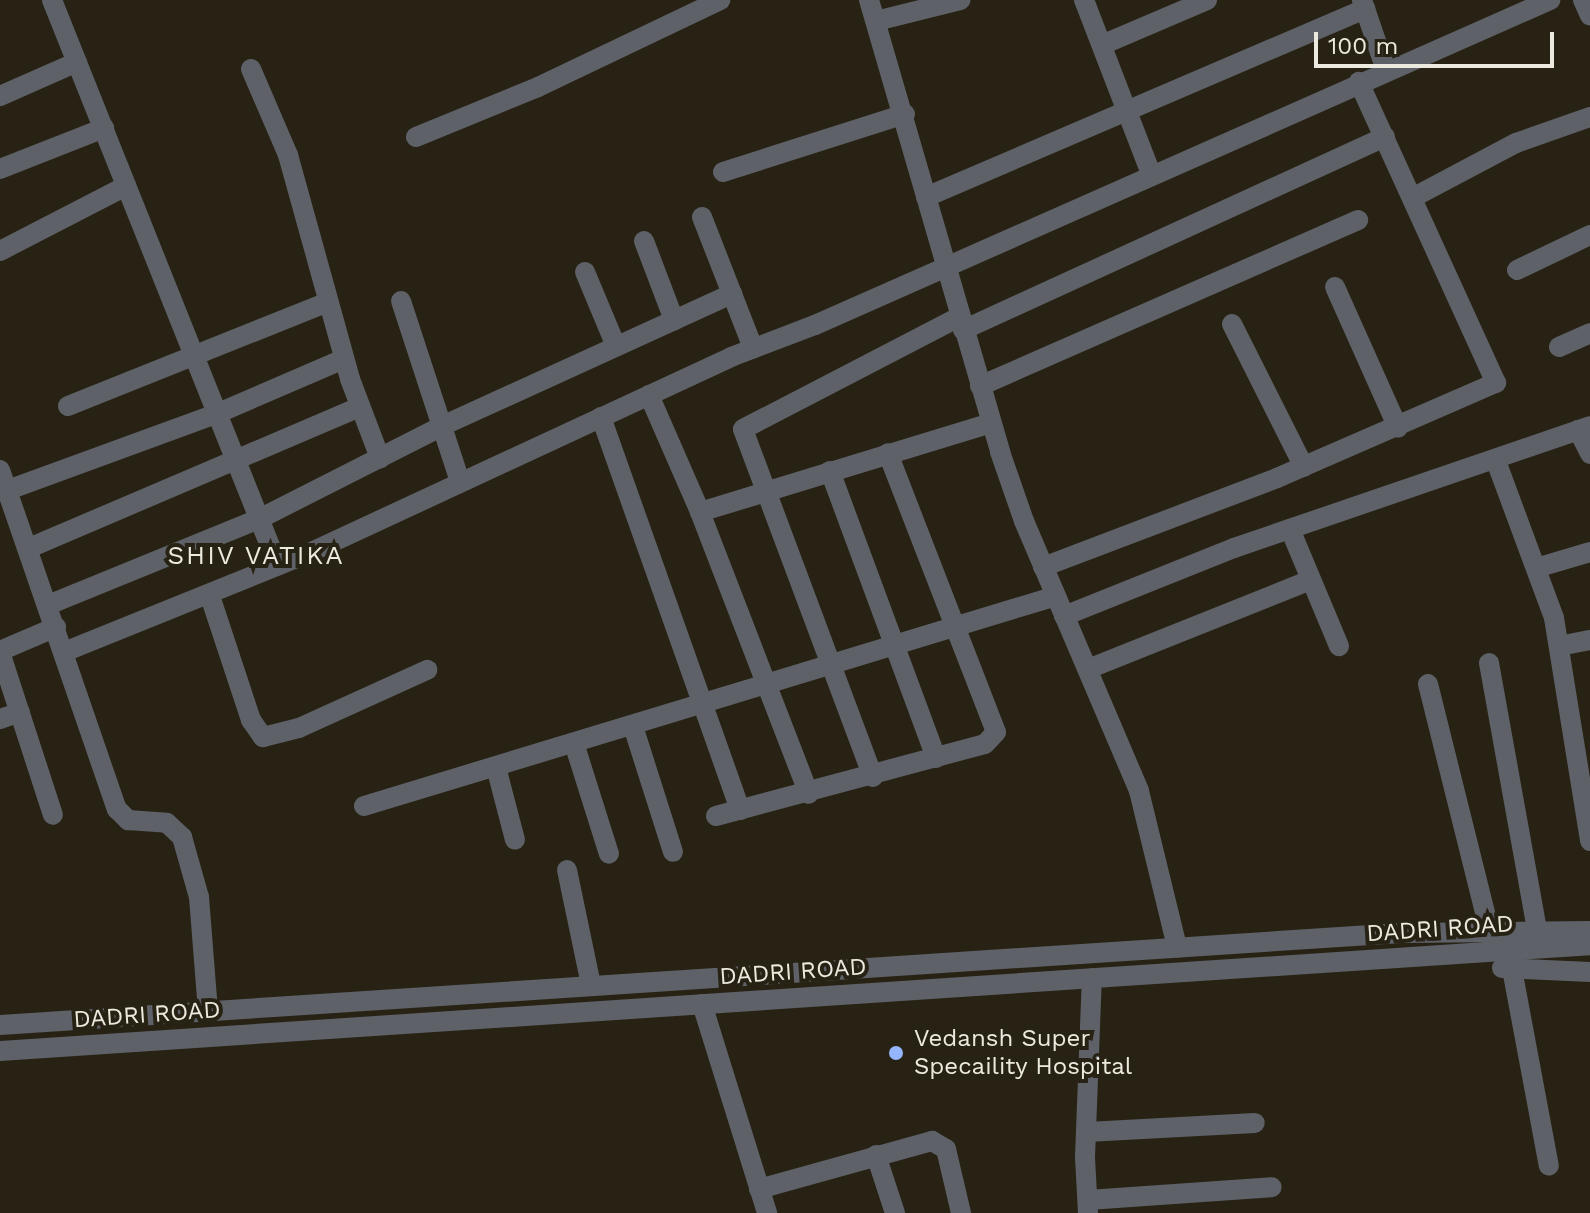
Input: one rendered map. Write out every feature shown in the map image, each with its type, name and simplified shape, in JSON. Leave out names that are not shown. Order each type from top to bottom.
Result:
[{"type":"street","points":[[52,0],[278,566]]},
{"type":"street","points":[[416,137],[538,87],[720,0]]},
{"type":"street","points":[[869,0],[905,114],[991,423],[1043,567],[1139,791],[1177,947]]},
{"type":"street","points":[[876,21],[960,0]]},
{"type":"street","points":[[1084,0],[1104,44],[1151,174]]},
{"type":"street","points":[[1104,44],[1207,0]]},
{"type":"street","points":[[64,652],[210,596],[753,348],[1550,0]]},
{"type":"street","points":[[1583,0],[1590,16]]},
{"type":"street","points":[[926,197],[1128,111],[1364,4],[1386,70]]},
{"type":"street","points":[[0,96],[77,62]]},
{"type":"street","points":[[251,69],[288,155],[344,359],[380,458]]},
{"type":"street","points":[[1043,567],[1304,467],[1496,383],[1414,197],[1359,82]]},
{"type":"street","points":[[723,172],[905,114]]},
{"type":"street","points":[[1414,197],[1516,143],[1590,117]]},
{"type":"street","points":[[0,169],[104,128]]},
{"type":"street","points":[[873,777],[828,666],[766,492],[742,437],[748,423],[961,323],[1385,137]]},
{"type":"street","points":[[0,251],[126,186]]},
{"type":"street","points":[[702,217],[753,348]]},
{"type":"street","points":[[980,386],[1358,220]]},
{"type":"street","points":[[1517,270],[1590,235]]},
{"type":"street","points":[[644,241],[674,320]]},
{"type":"street","points":[[585,272],[616,346]]},
{"type":"street","points":[[1335,287],[1398,428]]},
{"type":"street","points":[[48,605],[259,519],[442,426],[732,294]]},
{"type":"street","points":[[401,301],[460,482]]},
{"type":"street","points":[[68,406],[328,302]]},
{"type":"street","points":[[1232,324],[1304,467]]},
{"type":"street","points":[[1559,347],[1590,333]]},
{"type":"street","points":[[8,490],[216,414],[344,359]]},
{"type":"street","points":[[649,395],[700,512],[809,794]]},
{"type":"street","points":[[29,548],[237,463],[360,407]]},
{"type":"street","points":[[601,417],[740,810]]},
{"type":"street","points":[[700,512],[991,423]]},
{"type":"street","points":[[1064,616],[1290,529],[1496,461],[1584,428],[1590,454]]},
{"type":"street","points":[[716,816],[873,777],[985,744],[996,732],[888,453]]},
{"type":"street","points":[[1496,461],[1536,568],[1559,646],[1590,841]]},
{"type":"street","points":[[0,470],[117,809],[138,822],[167,823],[182,837],[199,897],[208,1012]]},
{"type":"street","points":[[830,471],[936,758]]},
{"type":"street","points":[[1290,529],[1339,646]]},
{"type":"street","points":[[1536,568],[1590,552]]},
{"type":"street","points":[[1088,669],[1311,580]]},
{"type":"street","points":[[210,596],[251,720],[263,737],[312,723],[427,670]]},
{"type":"street","points":[[364,806],[1056,596]]},
{"type":"street","points":[[53,815],[10,716],[0,652],[56,627]]},
{"type":"street","points":[[1559,646],[1590,640]]},
{"type":"street","points":[[1489,663],[1536,926],[1590,917]]},
{"type":"street","points":[[1428,684],[1490,932]]},
{"type":"street","points":[[633,726],[673,852]]},
{"type":"street","points":[[574,743],[609,854]]},
{"type":"street","points":[[496,767],[515,840]]},
{"type":"street","points":[[567,870],[591,985]]},
{"type":"street","name":"DADRI ROAD","points":[[0,1025],[1401,933],[1490,932],[1536,926],[1590,931]]},
{"type":"street","name":"DADRI ROAD","points":[[0,1051],[1590,945]]},
{"type":"street","points":[[1429,956],[1512,969],[1590,972]]},
{"type":"street","points":[[1512,969],[1549,1166]]},
{"type":"street","points":[[1092,978],[1088,1206],[1272,1187]]},
{"type":"street","points":[[702,1004],[767,1213]]},
{"type":"street","points":[[1087,1132],[1255,1123]]},
{"type":"street","points":[[759,1189],[922,1142],[941,1143],[961,1213]]},
{"type":"street","points":[[876,1155],[895,1213]]},
{"type":"place","name":"Vedansh Super Specaility Hospital","points":[[896,1053]]},
{"type":"district","name":"SHIV VATIKA","points":[[256,556]]}]
